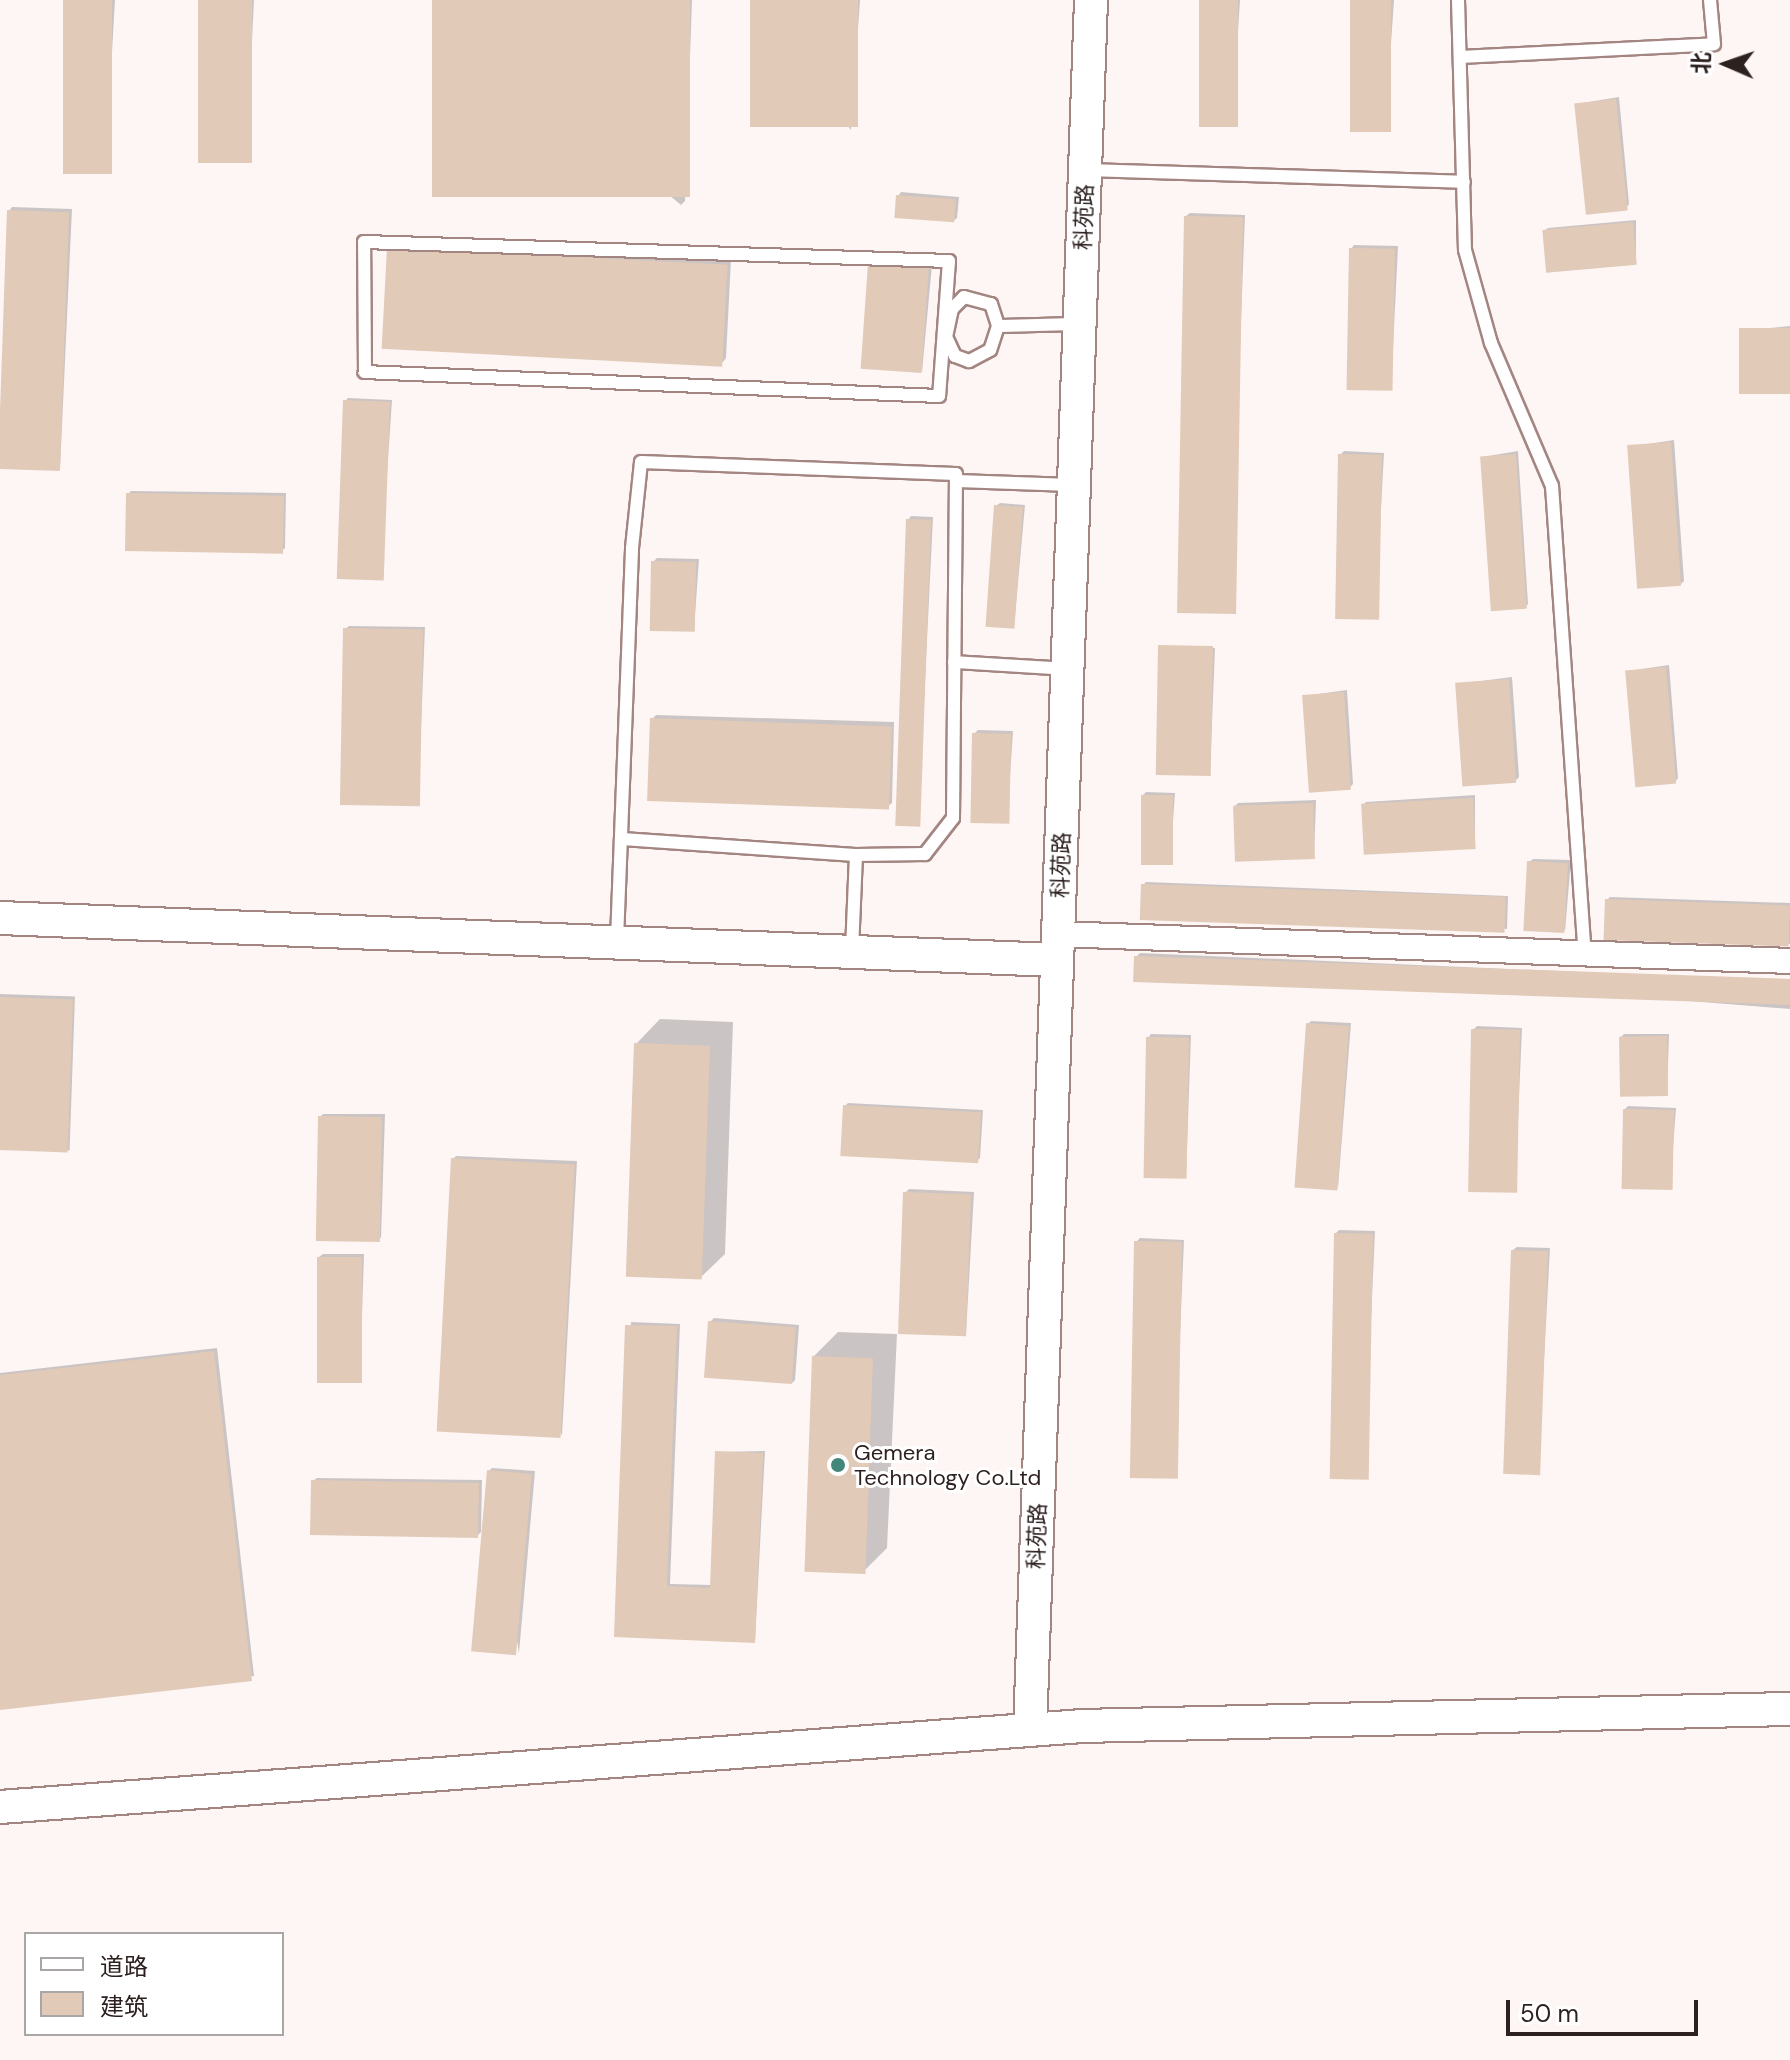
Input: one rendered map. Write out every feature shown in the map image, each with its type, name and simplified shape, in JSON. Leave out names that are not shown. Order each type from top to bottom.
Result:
[{"type":"street","name":"科苑路","points":[[1030,1730],[1091,0]]},
{"type":"street","points":[[0,918],[852,951],[1058,947],[1585,954],[1790,961]]},
{"type":"street","points":[[0,1807],[1030,1730],[1790,1709]]},
{"type":"lane","points":[[1458,0],[1465,250],[1491,343],[1552,486],[1585,954]]},
{"type":"lane","points":[[1461,57],[1714,44],[1710,0]]},
{"type":"lane","points":[[1085,170],[1464,182]]},
{"type":"lane","points":[[998,326],[990,350],[969,361],[955,356],[946,337],[949,261],[364,242],[365,372],[939,396],[946,337],[952,309],[964,297],[991,304],[998,326]]},
{"type":"lane","points":[[998,326],[1080,323]]},
{"type":"lane","points":[[617,940],[632,548],[641,462],[956,474],[953,818],[925,854],[856,855],[621,839]]},
{"type":"lane","points":[[956,481],[1075,485]]},
{"type":"lane","points":[[954,662],[1068,669]]},
{"type":"lane","points":[[852,951],[856,855]]},
{"type":"building","points":[[63,0],[112,0],[112,174],[63,174]]},
{"type":"building","points":[[198,0],[252,0],[252,163],[198,163]]},
{"type":"building","points":[[432,0],[690,0],[690,197],[432,197]]},
{"type":"building","points":[[750,0],[858,0],[858,127],[750,127]]},
{"type":"building","points":[[1199,0],[1238,0],[1238,127],[1199,127]]},
{"type":"building","points":[[1350,0],[1391,0],[1391,132],[1350,132]]},
{"type":"building","points":[[1616,99],[1628,210],[1586,215],[1574,103]]},
{"type":"building","points":[[896,195],[956,199],[954,222],[894,218]]},
{"type":"building","points":[[7,210],[69,212],[60,471],[0,469]]},
{"type":"building","points":[[1184,216],[1243,217],[1236,614],[1177,613]]},
{"type":"building","points":[[1633,222],[1637,265],[1546,273],[1542,230]]},
{"type":"building","points":[[387,247],[728,265],[722,367],[382,349]]},
{"type":"building","points":[[1349,248],[1395,249],[1393,391],[1347,390]]},
{"type":"building","points":[[868,263],[929,267],[921,373],[861,369]]},
{"type":"building","points":[[1739,328],[1790,328],[1790,394],[1739,394]]},
{"type":"building","points":[[343,400],[390,402],[384,581],[337,579]]},
{"type":"building","points":[[1671,442],[1681,586],[1637,589],[1627,445]]},
{"type":"building","points":[[1338,454],[1382,455],[1379,620],[1335,619]]},
{"type":"building","points":[[1516,454],[1527,609],[1491,611],[1480,457]]},
{"type":"building","points":[[126,493],[284,496],[283,554],[125,551]]},
{"type":"building","points":[[994,505],[1023,507],[1014,629],[985,627]]},
{"type":"building","points":[[906,519],[931,520],[920,827],[895,826]]},
{"type":"building","points":[[651,561],[696,562],[695,632],[650,631]]},
{"type":"building","points":[[343,628],[423,629],[420,806],[340,805]]},
{"type":"building","points":[[1158,645],[1213,646],[1211,776],[1156,775]]},
{"type":"building","points":[[1666,667],[1676,784],[1635,787],[1625,671]]},
{"type":"building","points":[[1509,679],[1516,783],[1462,787],[1455,683]]},
{"type":"building","points":[[1344,692],[1351,790],[1309,793],[1302,695]]},
{"type":"building","points":[[650,718],[892,726],[889,809],[647,801]]},
{"type":"building","points":[[972,733],[1011,734],[1009,824],[970,823]]},
{"type":"building","points":[[1141,795],[1173,795],[1173,865],[1141,865]]},
{"type":"building","points":[[1473,798],[1476,849],[1364,855],[1361,804]]},
{"type":"building","points":[[1313,803],[1315,859],[1235,862],[1233,806]]},
{"type":"building","points":[[1527,861],[1568,863],[1564,933],[1523,931]]},
{"type":"building","points":[[1141,884],[1506,897],[1505,933],[1140,920]]},
{"type":"building","points":[[1605,899],[1790,905],[1788,946],[1604,940]]},
{"type":"building","points":[[1134,956],[1790,979],[1790,1005],[1133,982]]},
{"type":"building","points":[[0,997],[73,1000],[68,1152],[0,1150]]},
{"type":"building","points":[[1306,1023],[1349,1026],[1337,1191],[1294,1188]]},
{"type":"building","points":[[1471,1029],[1520,1030],[1517,1193],[1468,1192]]},
{"type":"building","points":[[1667,1036],[1668,1096],[1620,1097],[1619,1037]]},
{"type":"building","points":[[1146,1037],[1189,1038],[1187,1179],[1144,1178]]},
{"type":"building","points":[[634,1043],[710,1046],[702,1280],[626,1277]]},
{"type":"building","points":[[843,1105],[981,1112],[978,1163],[840,1156]]},
{"type":"building","points":[[1623,1109],[1674,1110],[1673,1190],[1622,1189]]},
{"type":"building","points":[[318,1116],[382,1117],[380,1242],[316,1241]]},
{"type":"building","points":[[451,1158],[575,1164],[560,1438],[437,1432]]},
{"type":"building","points":[[903,1192],[971,1194],[966,1336],[898,1334]]},
{"type":"building","points":[[1334,1233],[1373,1234],[1369,1480],[1330,1479]]},
{"type":"building","points":[[1134,1241],[1182,1242],[1178,1479],[1130,1478]]},
{"type":"building","points":[[1511,1250],[1548,1251],[1540,1475],[1503,1474]]},
{"type":"building","points":[[317,1257],[362,1257],[362,1383],[317,1383]]},
{"type":"building","points":[[708,1321],[796,1327],[792,1384],[704,1378]]},
{"type":"building","points":[[625,1325],[677,1326],[667,1586],[710,1588],[715,1451],[763,1453],[755,1643],[614,1637]]},
{"type":"building","points":[[214,1351],[252,1681],[0,1710],[0,1375]]},
{"type":"building","name":"Gemera Technology Co.Ltd","points":[[812,1356],[873,1358],[865,1574],[804,1572]]},
{"type":"building","points":[[487,1470],[532,1474],[516,1655],[471,1651]]},
{"type":"building","points":[[311,1480],[479,1483],[478,1538],[310,1535]]},
{"type":"place","name":"Gemera Technology Co.Ltd","points":[[838,1465]]}]
